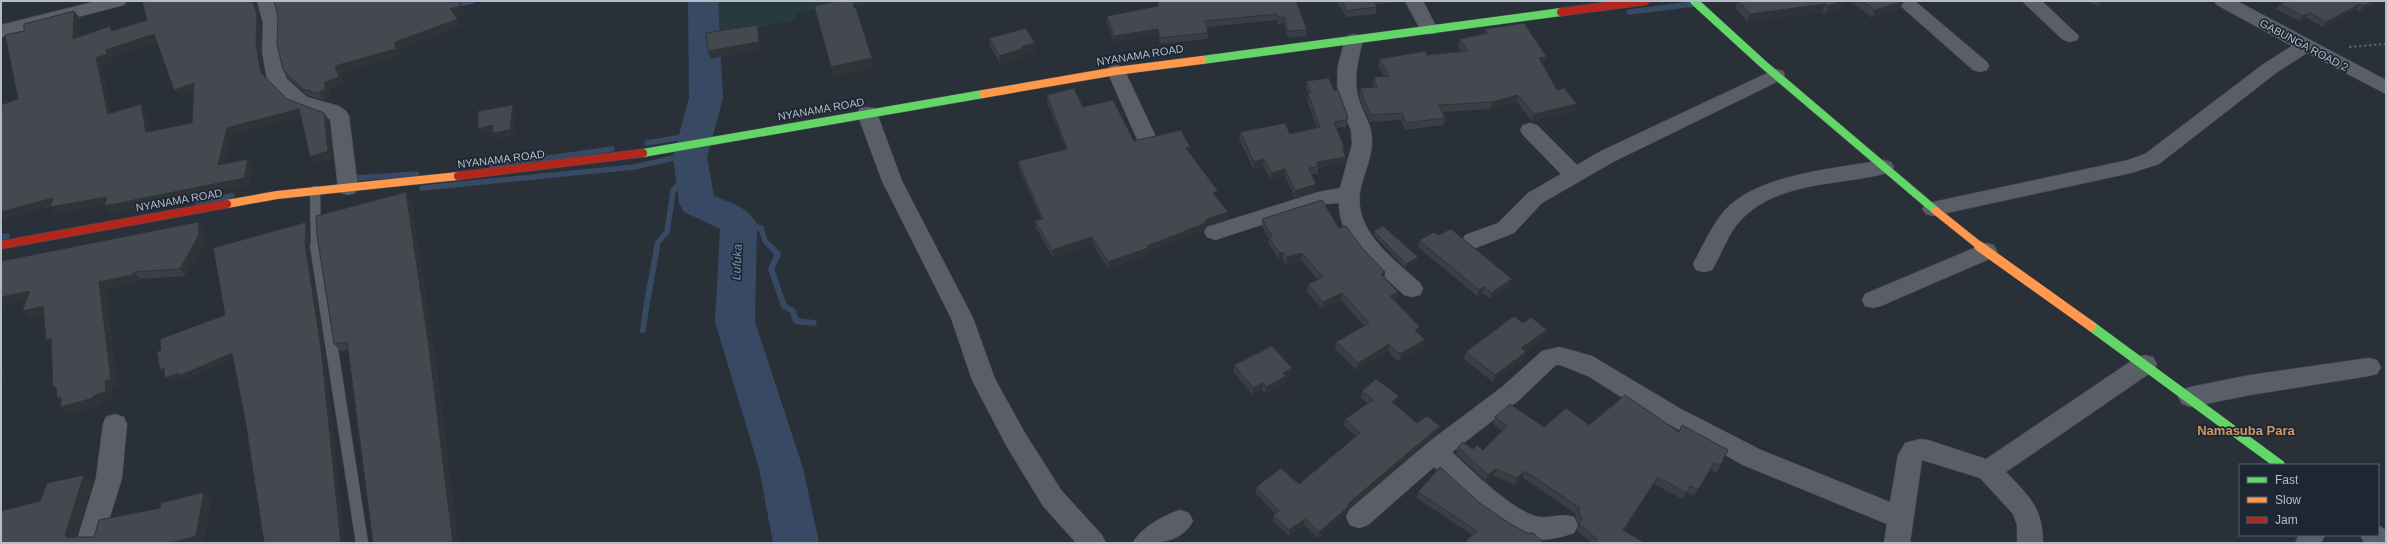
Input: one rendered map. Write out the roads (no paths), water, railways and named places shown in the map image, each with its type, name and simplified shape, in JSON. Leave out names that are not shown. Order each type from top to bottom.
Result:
[{"type":"street","points":[[1,31],[118,1]]},
{"type":"street","points":[[266,1],[272,23],[271,51],[277,80],[300,101],[332,111],[339,116],[348,188]]},
{"type":"street","points":[[1414,1],[1429,30]]},
{"type":"street","name":"NYANAMA ROAD","points":[[1,245],[197,208],[277,195],[632,156],[867,113],[1116,71],[1645,1]]},
{"type":"street","points":[[1694,1],[1776,75],[1933,209],[1986,251],[2145,364],[2279,464]]},
{"type":"street","points":[[1904,1],[1980,66]]},
{"type":"street","points":[[2031,1],[2070,36]]},
{"type":"street","name":"GABUNGA ROAD 2","points":[[2222,1],[2386,88]]},
{"type":"street","points":[[1354,40],[1347,71],[1347,92],[1358,119],[1362,138],[1359,159],[1349,194],[1349,210],[1358,234],[1412,289]]},
{"type":"street","points":[[1933,209],[2131,166],[2152,159],[2270,69],[2306,46]]},
{"type":"street","points":[[1116,71],[1146,137]]},
{"type":"street","points":[[1473,241],[1506,228],[1535,198],[1575,174],[1665,127],[1776,75]]},
{"type":"street","points":[[867,113],[892,181],[962,318],[987,387],[1016,440],[1052,498],[1093,543]]},
{"type":"street","points":[[1530,130],[1575,174]]},
{"type":"street","points":[[1704,264],[1722,230],[1735,213],[1747,202],[1772,190],[1884,167]]},
{"type":"street","points":[[1215,232],[1325,197],[1349,194]]},
{"type":"street","points":[[1873,300],[1986,251]]},
{"type":"street","points":[[1359,517],[1434,452],[1510,394],[1550,357],[1565,355],[1580,360],[1640,397],[1767,465],[1901,518]]},
{"type":"street","points":[[1989,470],[2145,364]]},
{"type":"street","points":[[2190,397],[2250,385],[2369,367]]},
{"type":"street","points":[[89,543],[109,478],[115,424]]},
{"type":"street","points":[[1897,543],[1910,454],[1914,450],[1920,449],[1943,453],[1989,470],[2024,508],[2030,525],[2030,543]]},
{"type":"street","points":[[1434,452],[1475,487],[1530,526],[1550,528],[1565,525]]},
{"type":"street","points":[[1146,543],[1180,521]]},
{"type":"street","points":[[2374,536],[2384,543]]},
{"type":"lane","points":[[315,191],[314,214],[316,244],[362,543]]},
{"type":"waterway","points":[[463,3],[472,1]]},
{"type":"waterway","name":"Lufuka","points":[[703,1],[706,98],[690,157],[697,203],[726,215],[739,224],[735,322],[781,468],[796,543]]},
{"type":"waterway","points":[[1629,12],[1694,4]]},
{"type":"waterway","points":[[647,143],[695,135]]},
{"type":"waterway","points":[[492,166],[612,149]]},
{"type":"waterway","points":[[422,188],[634,167],[674,158],[690,157]]},
{"type":"waterway","points":[[657,247],[658,242],[667,232],[673,191],[692,166]]},
{"type":"waterway","points":[[357,178],[417,174]]},
{"type":"waterway","points":[[198,202],[232,196]]},
{"type":"waterway","points":[[739,224],[761,228],[765,241],[778,254],[771,269],[784,306],[793,311],[796,321],[814,323]]},
{"type":"waterway","points":[[1,237],[7,236]]},
{"type":"waterway","points":[[643,330],[657,246]]},
{"type":"district","name":"Namasuba Para","points":[[2246,430]]}]
